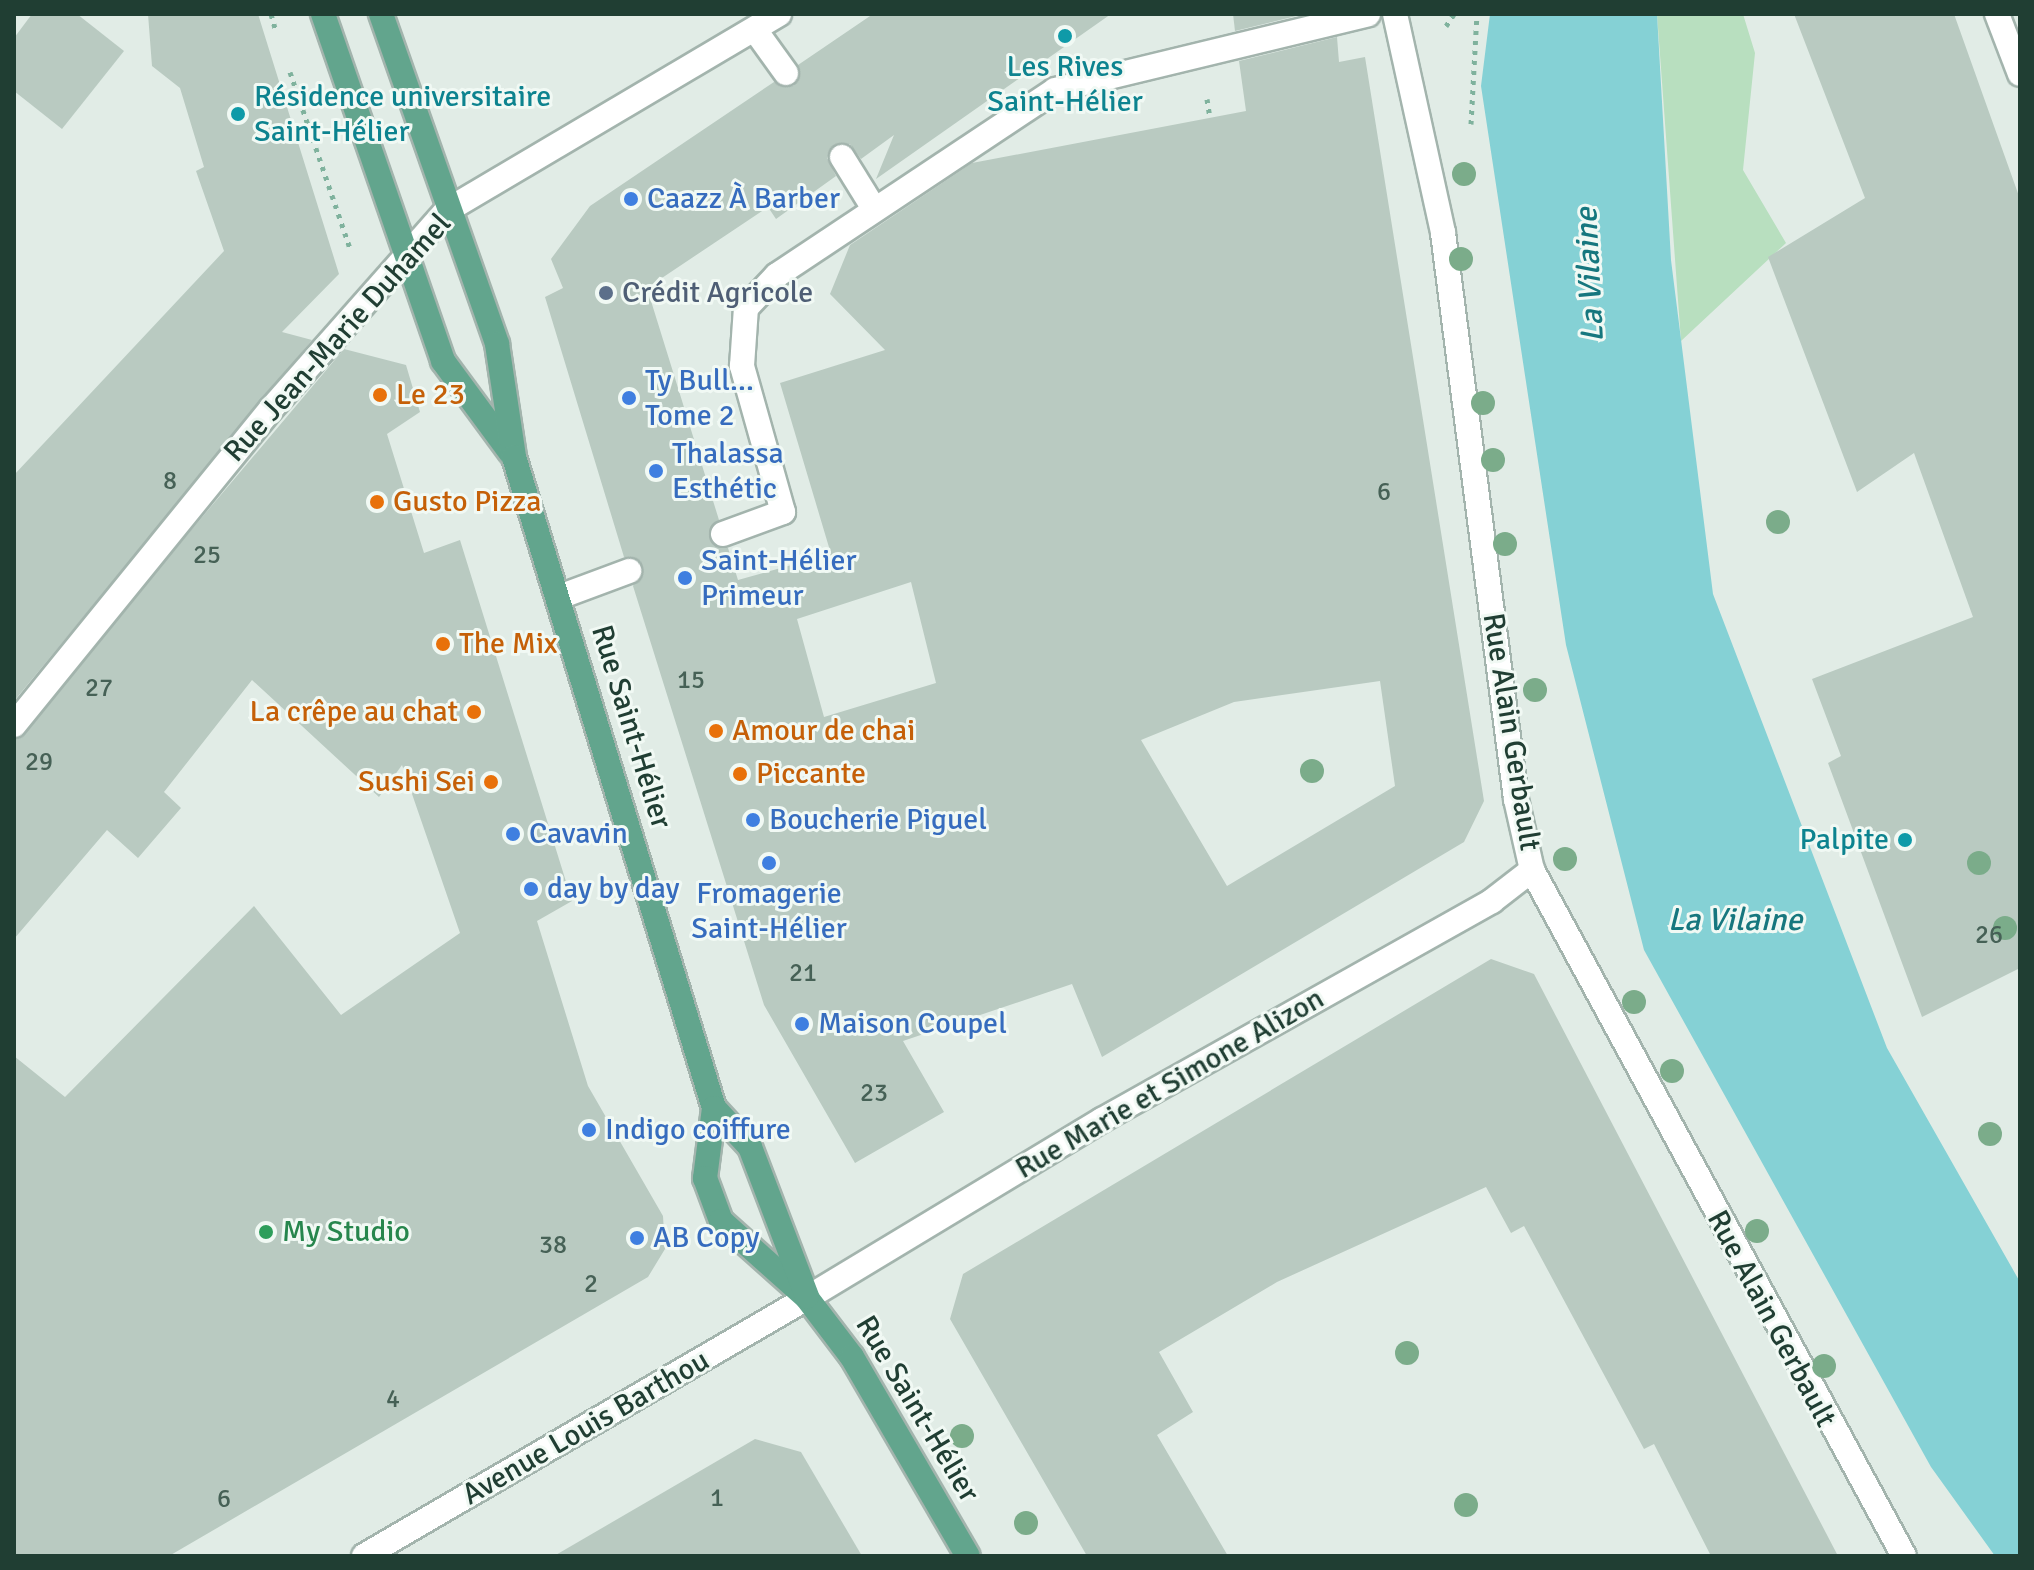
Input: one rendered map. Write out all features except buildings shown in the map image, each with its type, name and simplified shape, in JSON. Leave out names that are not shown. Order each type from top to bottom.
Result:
[{"type":"main road","name":"Rue Saint-Hélier","points":[[323,14],[443,361],[514,457]]},
{"type":"main road","name":"Rue Saint-Hélier","points":[[381,14],[446,211],[497,344],[514,457],[714,1108],[705,1178],[721,1221],[807,1298],[852,1357],[968,1556]]},
{"type":"main road","name":"Rue Saint-Hélier","points":[[714,1108],[750,1147],[807,1298]]},
{"type":"street","name":"Rue Jean-Marie Duhamel","points":[[14,725],[271,409],[406,261],[446,211],[779,14]]},
{"type":"street","points":[[723,534],[783,512],[742,366],[746,308],[777,275],[873,207],[1055,90],[1368,14]]},
{"type":"street","name":"Rue Alain Gerbault","points":[[1395,14],[1443,233],[1516,799],[1532,870],[1904,1556]]},
{"type":"street","points":[[1997,14],[2020,74]]},
{"type":"street","points":[[755,30],[786,73]]},
{"type":"street","points":[[842,157],[873,207]]},
{"type":"street","points":[[559,597],[629,571]]},
{"type":"street","name":"Rue Marie et Simone Alizon","points":[[807,1298],[1102,1120],[1492,901],[1532,870]]},
{"type":"street","name":"Avenue Louis Barthou","points":[[364,1556],[807,1298]]},
{"type":"green space","points":[[1657,14],[1743,14],[1755,53],[1743,170],[1786,243],[1681,341]]},
{"type":"water","name":"La Vilaine","points":[[1490,14],[1657,14],[1671,260],[1713,594],[1887,1048],[2020,1282],[2020,1556],[1995,1556],[1931,1467],[1644,950],[1566,645],[1481,86]]},
{"type":"place","name":"Les Rives Saint-Hélier","points":[[1065,36]]},
{"type":"place","name":"Résidence universitaire Saint-Hélier","points":[[238,114]]},
{"type":"place","name":"Caazz À Barber","points":[[631,199]]},
{"type":"place","name":"Crédit Agricole","points":[[606,293]]},
{"type":"place","name":"Le 23","points":[[380,395]]},
{"type":"place","name":"Ty Bull... Tome 2","points":[[629,398]]},
{"type":"place","name":"Thalassa Esthétic","points":[[656,471]]},
{"type":"place","name":"Gusto Pizza","points":[[377,502]]},
{"type":"place","name":"Saint-Hélier Primeur","points":[[685,578]]},
{"type":"place","name":"The Mix","points":[[443,644]]},
{"type":"place","name":"La crêpe au chat","points":[[474,712]]},
{"type":"place","name":"Amour de chai","points":[[716,731]]},
{"type":"place","name":"Piccante","points":[[740,774]]},
{"type":"place","name":"Sushi Sei","points":[[491,782]]},
{"type":"place","name":"Boucherie Piguel","points":[[753,820]]},
{"type":"place","name":"Cavavin","points":[[513,834]]},
{"type":"place","name":"Palpite","points":[[1905,840]]},
{"type":"place","name":"Fromagerie Saint-Hélier","points":[[769,863]]},
{"type":"place","name":"day by day","points":[[531,889]]},
{"type":"place","name":"Maison Coupel","points":[[802,1024]]},
{"type":"place","name":"Indigo coiffure","points":[[589,1130]]},
{"type":"place","name":"My Studio","points":[[266,1232]]},
{"type":"place","name":"AB Copy","points":[[637,1238]]}]
